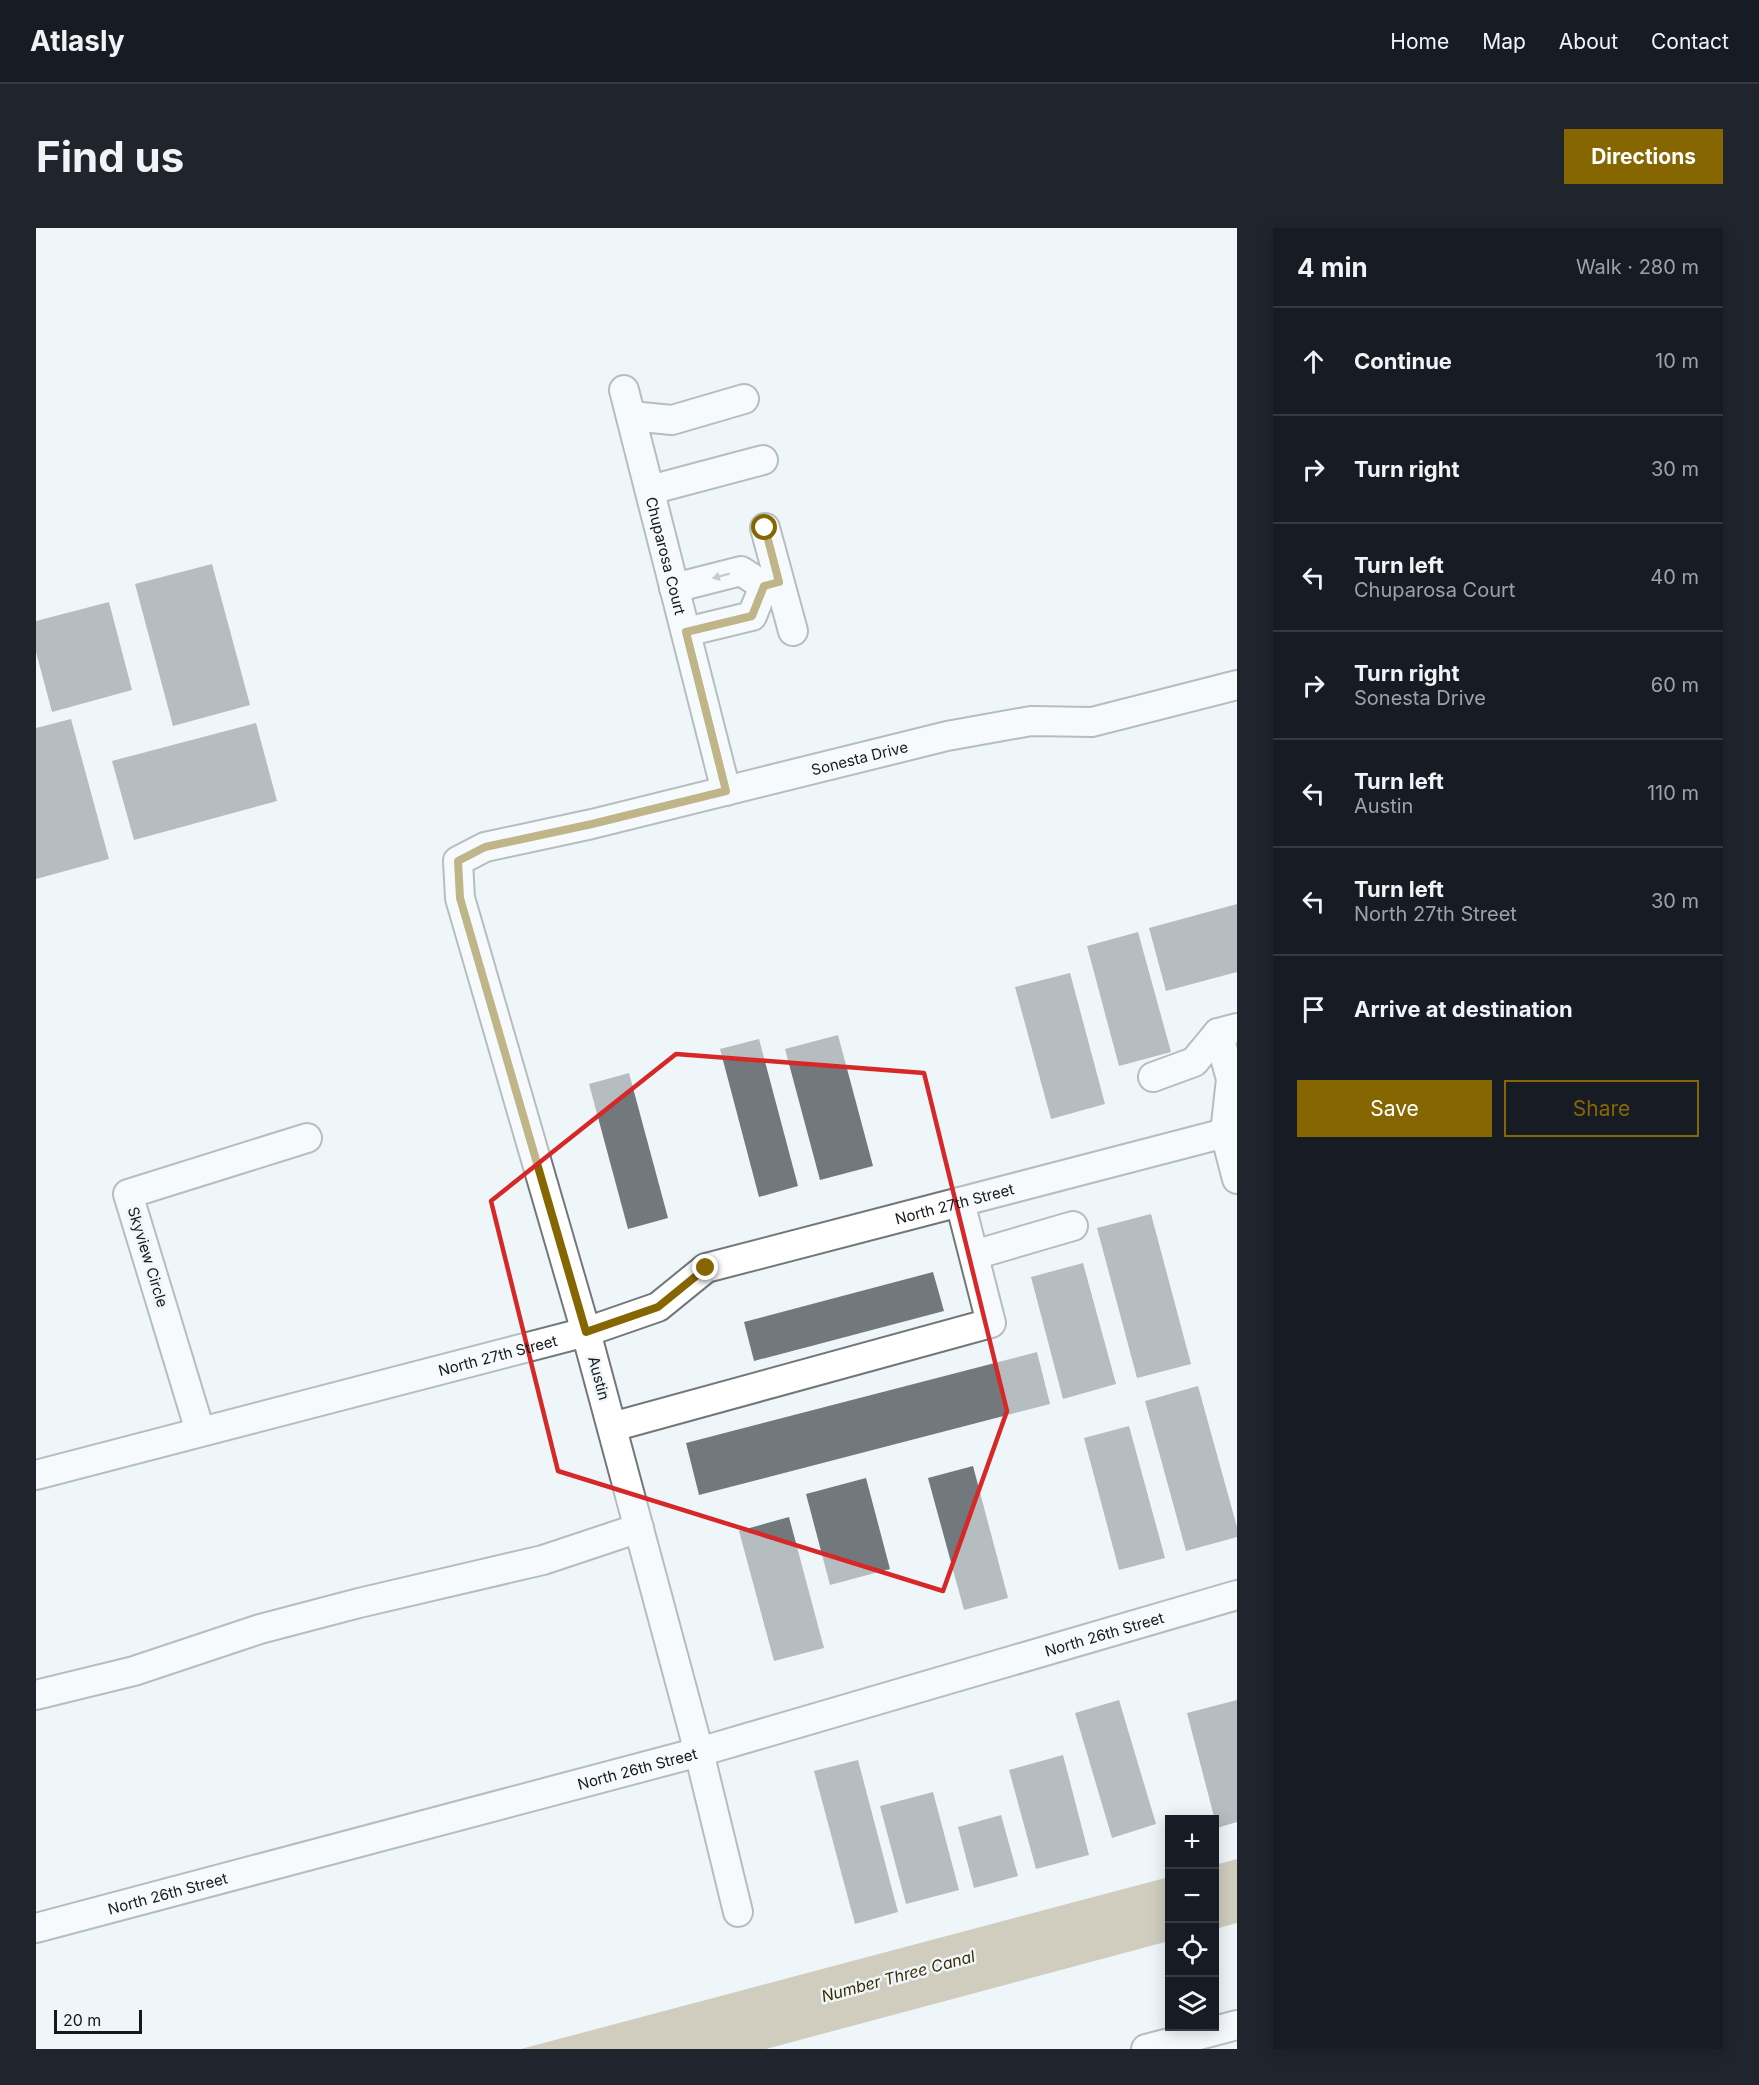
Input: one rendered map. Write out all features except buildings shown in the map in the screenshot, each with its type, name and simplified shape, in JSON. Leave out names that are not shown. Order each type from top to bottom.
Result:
[{"type":"street","name":"Chuparosa Court","points":[[726,791],[628,403],[672,420],[744,399]]},
{"type":"street","points":[[650,490],[763,460]]},
{"type":"street","points":[[765,528],[772,584],[793,631]]},
{"type":"street","points":[[674,588],[741,571],[772,584]]},
{"type":"street","points":[[686,632],[752,616],[772,584]]},
{"type":"street","name":"Sonesta Drive","points":[[485,847],[592,824],[947,736],[1031,721],[1092,722],[1237,685]]},
{"type":"street","name":"Austin","points":[[485,847],[458,861],[460,898],[586,1332],[699,1752],[738,1912]]},
{"type":"street","points":[[1153,1077],[1194,1062],[1227,1031]]},
{"type":"street","points":[[1227,1031],[1231,1079],[1225,1133],[1237,1179]]},
{"type":"street","name":"North 27th Street","points":[[36,1475],[586,1332],[658,1307],[706,1268],[1225,1133]]},
{"type":"street","name":"Skyview Circle","points":[[200,1431],[129,1194],[307,1138]]},
{"type":"street","points":[[612,1427],[991,1323],[960,1202]]},
{"type":"street","points":[[974,1255],[1073,1226]]},
{"type":"street","points":[[36,1695],[134,1671],[260,1629],[304,1617],[543,1560],[639,1528]]},
{"type":"street","name":"North 26th Street","points":[[36,1928],[699,1752],[1237,1595]]},
{"type":"street","points":[[1146,2049],[1237,2025]]},
{"type":"highlighted area","points":[[676,1054],[924,1073],[1007,1411],[943,1591],[558,1471],[491,1201]]},
{"type":"water","points":[[1237,1859],[1237,1923],[1219,1928],[1219,1869],[1219,1864]]},
{"type":"water","name":"Number Three Canal","points":[[1165,1878],[1165,1942],[766,2049],[521,2049]]},
{"type":"route","points":[[706,1268],[658,1307],[586,1332],[460,898],[458,861],[485,847],[592,824],[726,791],[686,632],[752,616],[764,586],[779,582],[765,528]]}]
